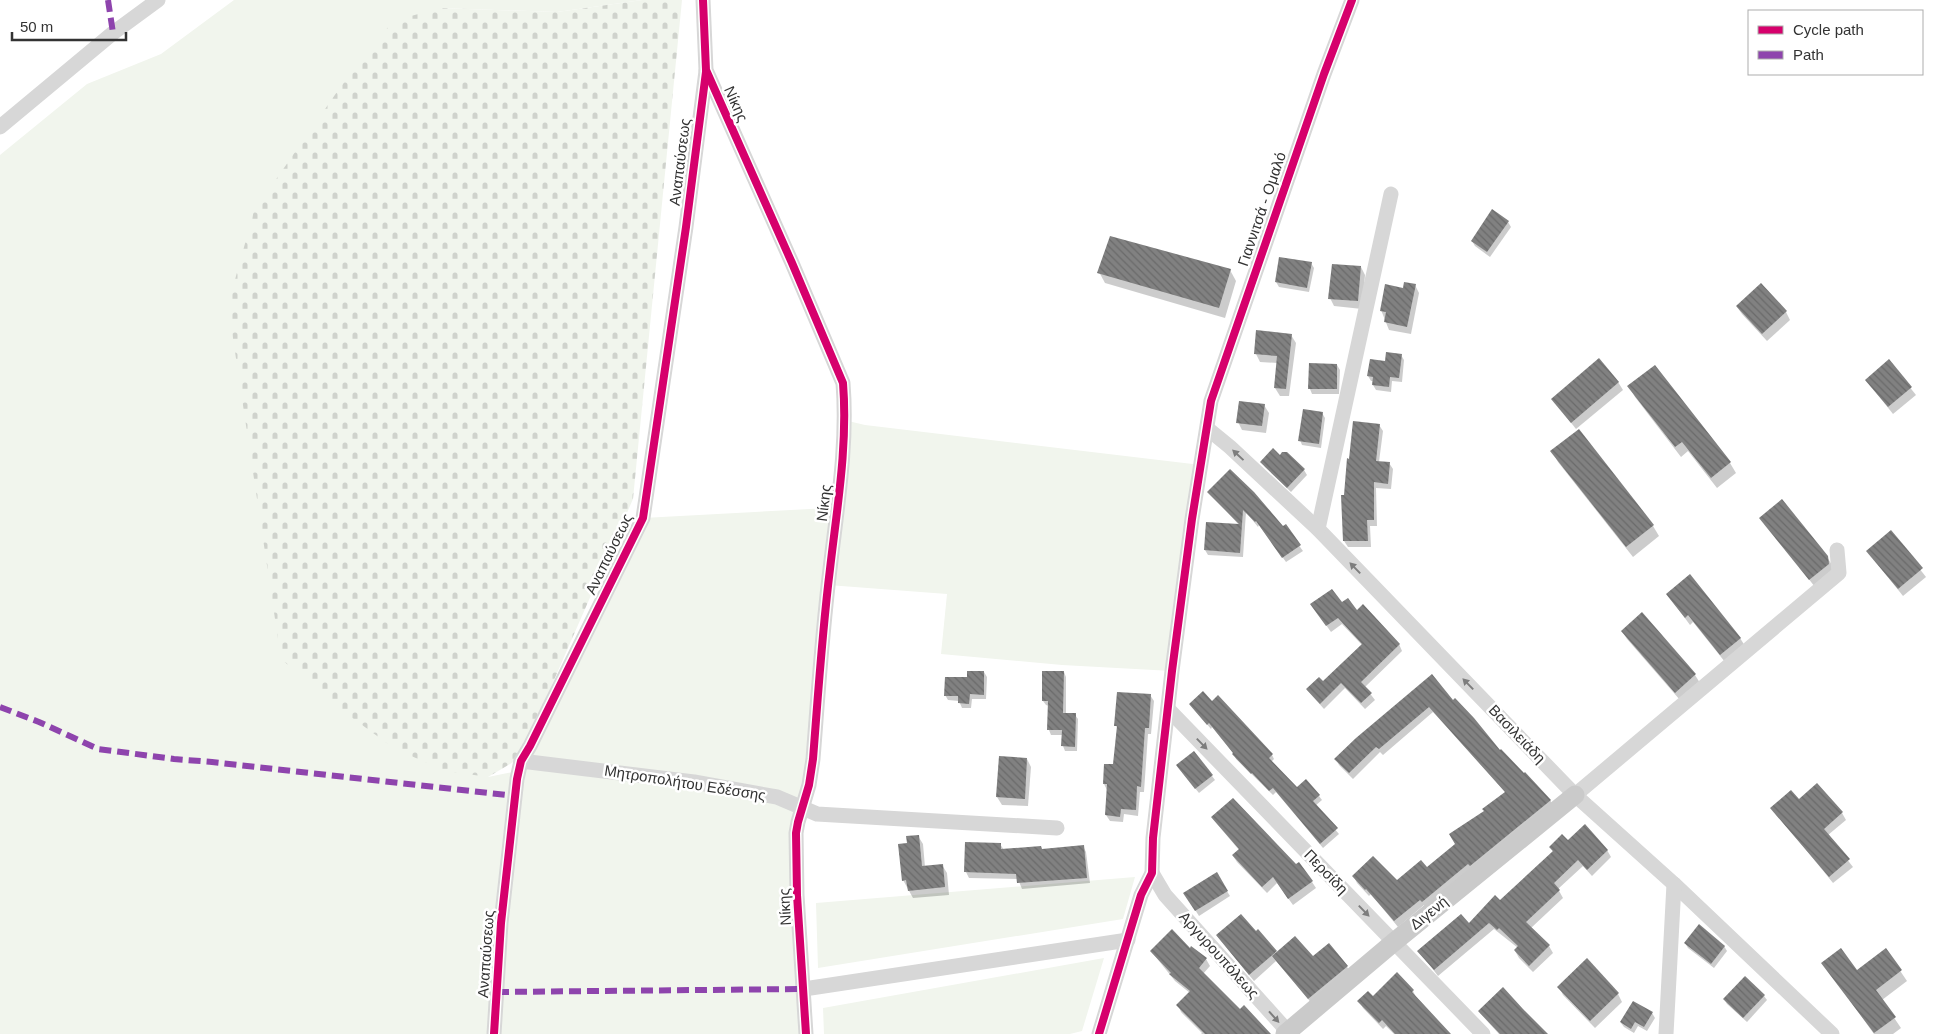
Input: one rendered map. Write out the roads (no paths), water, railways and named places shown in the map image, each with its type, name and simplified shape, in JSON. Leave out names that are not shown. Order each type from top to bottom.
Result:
[{"type":"main road","name":"Διγενή","points":[[1288,1033],[1394,942],[1575,794]]},
{"type":"street","points":[[0,127],[113,33],[158,0]]},
{"type":"street","name":"Νίκης","points":[[703,0],[706,70],[843,383],[844,411],[841,474],[828,585],[813,759],[809,785],[798,822],[796,854],[806,1034]]},
{"type":"street","name":"Γιαννιτσά - Ομαλό","points":[[1152,873],[1153,838],[1168,709],[1192,519],[1211,401],[1320,83],[1352,0]]},
{"type":"street","name":"Αναπαύσεως","points":[[494,1034],[501,923],[517,779],[521,761],[644,518],[686,227],[706,70]]},
{"type":"street","points":[[1318,529],[1390,194]]},
{"type":"street","name":"Βασιλειάδη","points":[[1208,429],[1318,529],[1575,794],[1674,884],[1832,1034]]},
{"type":"street","points":[[1575,794],[1839,573],[1837,550]]},
{"type":"street","name":"Περσίδη","points":[[1168,709],[1483,1034]]},
{"type":"street","name":"Μητροπολήτου Εδέσσης","points":[[521,761],[694,782],[777,797],[817,814],[1057,828]]},
{"type":"street","points":[[1099,1034],[1141,895],[1152,873]]},
{"type":"street","name":"Αργυρουπόλεως","points":[[1152,873],[1165,895],[1288,1033]]},
{"type":"street","points":[[1666,1034],[1674,884]]},
{"type":"street","points":[[804,989],[1128,940]]}]
